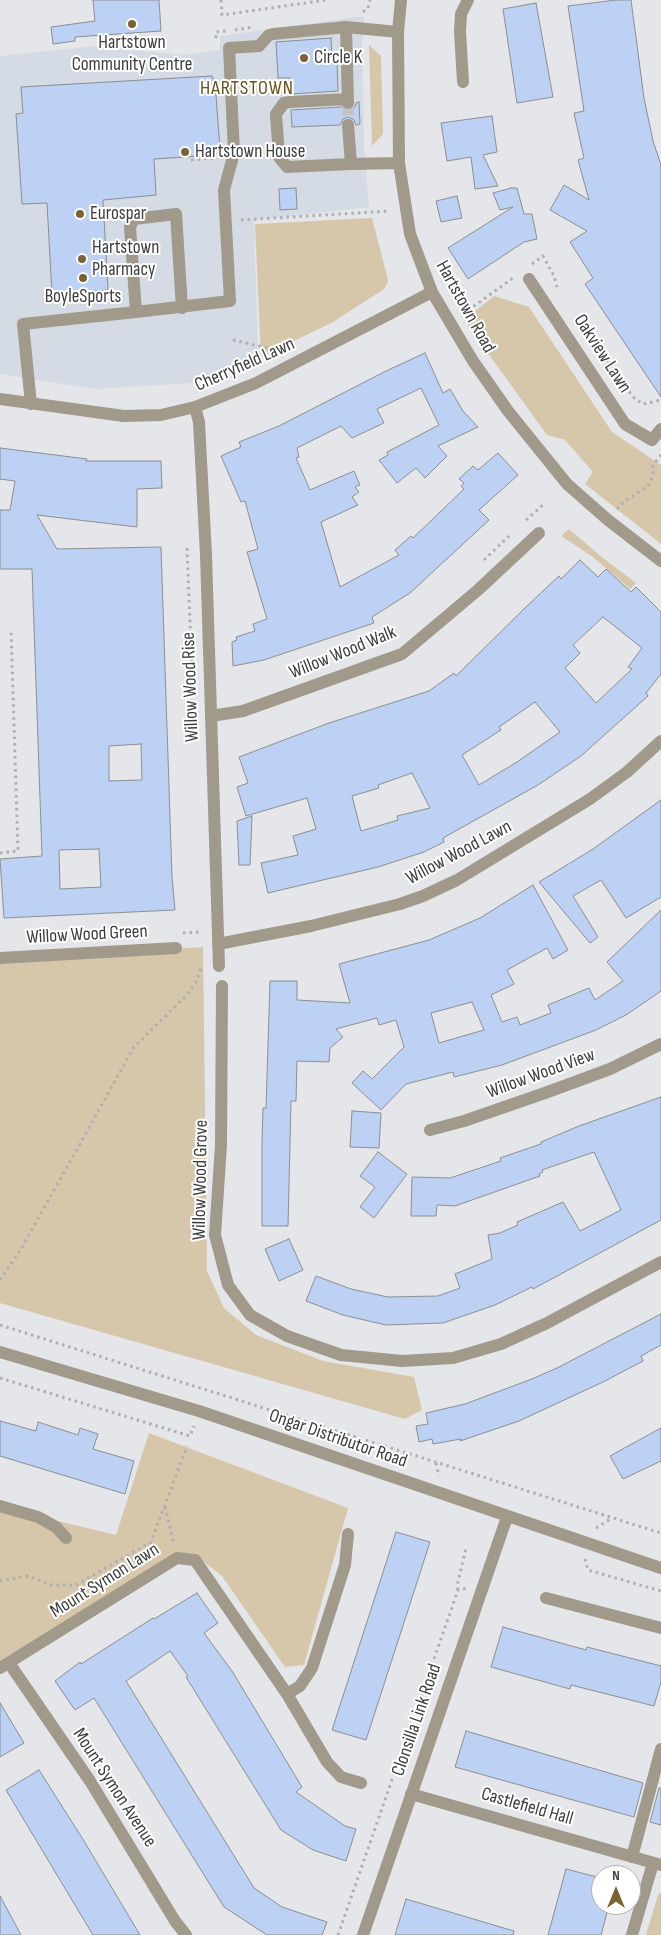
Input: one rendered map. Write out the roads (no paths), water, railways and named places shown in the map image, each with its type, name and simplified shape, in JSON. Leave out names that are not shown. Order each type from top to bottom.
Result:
[{"type":"street","name":"Hartstown Road","points":[[400,0],[398,32],[399,163],[410,234],[432,292],[448,324],[508,411],[567,484],[608,520],[661,561]]},
{"type":"street","points":[[463,82],[461,14],[468,0]]},
{"type":"street","points":[[346,27],[348,101],[284,103],[276,114],[278,157],[287,167],[399,163]]},
{"type":"street","points":[[31,404],[23,324],[230,302],[224,185],[234,153],[229,48],[259,46],[269,35],[273,34],[346,27],[398,32]]},
{"type":"street","points":[[348,125],[351,164]]},
{"type":"street","points":[[136,312],[130,227],[134,219],[139,217],[176,214],[182,308]]},
{"type":"street","name":"Oakview Lawn","points":[[529,279],[625,424],[652,440],[661,429]]},
{"type":"street","name":"Cherryfield Lawn","points":[[0,399],[124,416],[154,416],[195,407],[228,396],[432,292]]},
{"type":"street","name":"Willow Wood Rise","points":[[195,407],[199,422],[203,485],[219,966]]},
{"type":"street","name":"Willow Wood Walk","points":[[211,716],[243,711],[402,654],[478,590],[538,533]]},
{"type":"street","name":"Willow Wood Lawn","points":[[218,944],[311,926],[400,904],[429,893],[481,866],[590,799],[627,772],[661,741]]},
{"type":"street","name":"Willow Wood Green","points":[[0,958],[176,948]]},
{"type":"street","name":"Willow Wood Grove","points":[[222,986],[221,1145],[215,1235],[228,1285],[250,1315],[287,1336],[341,1355],[402,1360],[453,1358],[501,1344],[547,1323],[661,1262]]},
{"type":"street","name":"Willow Wood View","points":[[430,1130],[464,1121],[545,1093],[610,1069],[660,1046]]},
{"type":"street","name":"Ongar Distributor Road","points":[[0,1352],[199,1411],[661,1568]]},
{"type":"street","points":[[0,1506],[38,1517],[56,1527],[66,1538]]},
{"type":"street","name":"Clonsilla Link Road","points":[[363,1935],[507,1517]]},
{"type":"street","points":[[287,1694],[300,1686],[312,1668],[345,1565],[348,1534]]},
{"type":"street","name":"Mount Symon Lawn","points":[[5,1665],[177,1558],[195,1560],[287,1694],[327,1762],[341,1777],[362,1782]]},
{"type":"street","points":[[546,1598],[661,1628]]},
{"type":"street","name":"Mount Symon Avenue","points":[[5,1665],[90,1781],[175,1921],[186,1935]]},
{"type":"street","points":[[632,1857],[661,1749]]},
{"type":"street","name":"Castlefield Hall","points":[[411,1794],[657,1864],[632,1935]]},
{"type":"tunnel","points":[[348,103],[348,125]]},
{"type":"place","name":"Hartstown Community Centre","points":[[132,24]]},
{"type":"place","name":"Circle K","points":[[304,58]]},
{"type":"place","name":"Hartstown House","points":[[185,152]]},
{"type":"place","name":"Eurospar","points":[[80,214]]},
{"type":"place","name":"Hartstown Pharmacy","points":[[82,259]]},
{"type":"place","name":"BoyleSports","points":[[83,278]]},
{"type":"district","name":"HARTSTOWN","points":[[247,89]]}]
